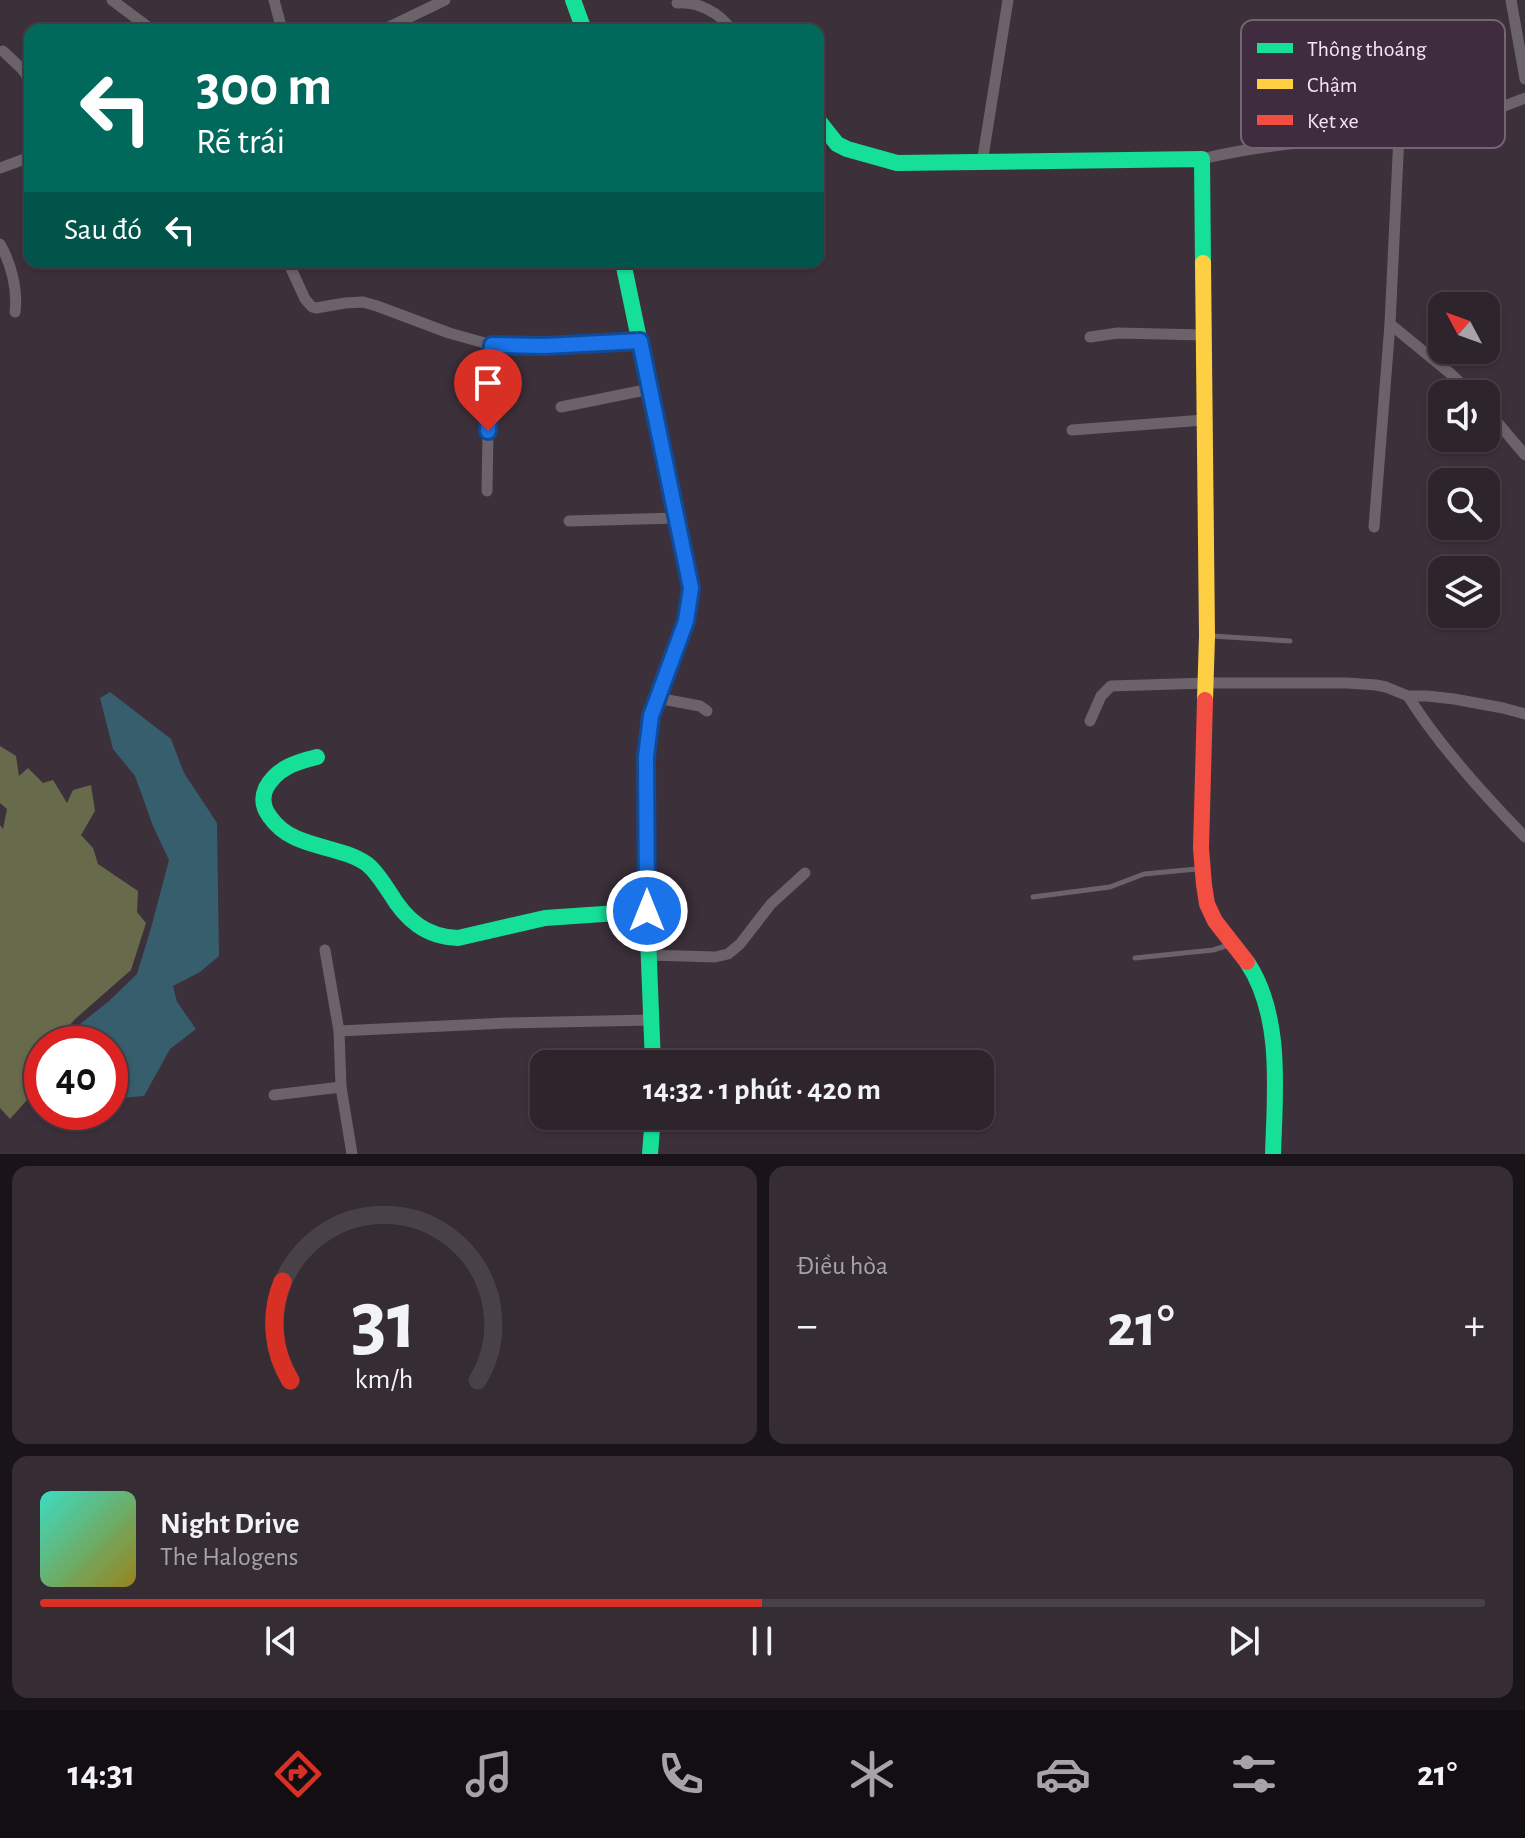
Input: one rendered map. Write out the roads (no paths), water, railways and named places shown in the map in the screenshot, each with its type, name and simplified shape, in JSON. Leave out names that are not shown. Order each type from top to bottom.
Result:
[{"type":"street","points":[[112,0],[144,24]]},
{"type":"street","points":[[274,0],[280,24]]},
{"type":"street","points":[[395,24],[445,0]]},
{"type":"street","points":[[573,0],[582,24]]},
{"type":"street","points":[[982,163],[1008,0]]},
{"type":"street","points":[[1511,0],[1525,79]]},
{"type":"street","points":[[677,3],[690,3],[713,12],[728,24]]},
{"type":"street","points":[[3,51],[24,72]]},
{"type":"street","points":[[1505,106],[1525,98]]},
{"type":"street","points":[[824,128],[837,144],[847,149],[897,163],[1202,159],[1261,148]]},
{"type":"street","points":[[1374,527],[1390,324],[1398,148]]},
{"type":"street","points":[[0,168],[24,159]]},
{"type":"street","points":[[1202,159],[1207,636],[1202,869],[1210,910],[1250,966],[1268,1017],[1275,1094],[1273,1154]]},
{"type":"street","points":[[0,244],[13,277],[15,312]]},
{"type":"street","points":[[291,268],[312,307],[363,302],[492,345],[558,346],[640,341]]},
{"type":"street","points":[[624,268],[691,588],[686,621],[651,716],[646,757],[652,1050]]},
{"type":"street","points":[[1390,324],[1457,380]]},
{"type":"street","points":[[1090,337],[1118,333],[1204,335]]},
{"type":"street","points":[[487,491],[492,345]]},
{"type":"street","points":[[561,407],[650,389]]},
{"type":"street","points":[[1072,430],[1204,420]]},
{"type":"street","points":[[1500,426],[1525,455]]},
{"type":"street","points":[[569,521],[677,518]]},
{"type":"street","points":[[1090,721],[1101,696],[1111,686],[1207,683],[1362,684],[1386,687],[1408,696],[1454,699],[1525,714]]},
{"type":"street","points":[[1408,696],[1462,766],[1525,837]]},
{"type":"street","points":[[657,698],[700,706],[707,711]]},
{"type":"street","points":[[317,757],[291,763],[272,780],[262,799],[273,823],[287,836],[356,858],[370,866],[400,910],[412,923],[433,936],[458,938],[526,920],[568,915],[647,911]]},
{"type":"street","points":[[649,955],[715,957],[728,954],[740,944],[771,904],[805,873]]},
{"type":"street","points":[[325,950],[339,1031],[341,1087],[352,1154]]},
{"type":"street","points":[[339,1031],[651,1020]]},
{"type":"street","points":[[274,1095],[341,1087]]},
{"type":"street","points":[[650,1154],[652,1130]]},
{"type":"lane","points":[[1207,636],[1290,641]]},
{"type":"lane","points":[[1033,897],[1110,887],[1144,874],[1202,869]]},
{"type":"lane","points":[[1135,958],[1213,950],[1233,943]]},
{"type":"water","points":[[110,692],[171,739],[184,773],[217,823],[219,956],[200,972],[173,986],[177,1002],[196,1029],[170,1049],[144,1096],[128,1097],[128,1026],[78,1026],[137,974],[169,860],[135,776],[113,749],[100,698]]}]
